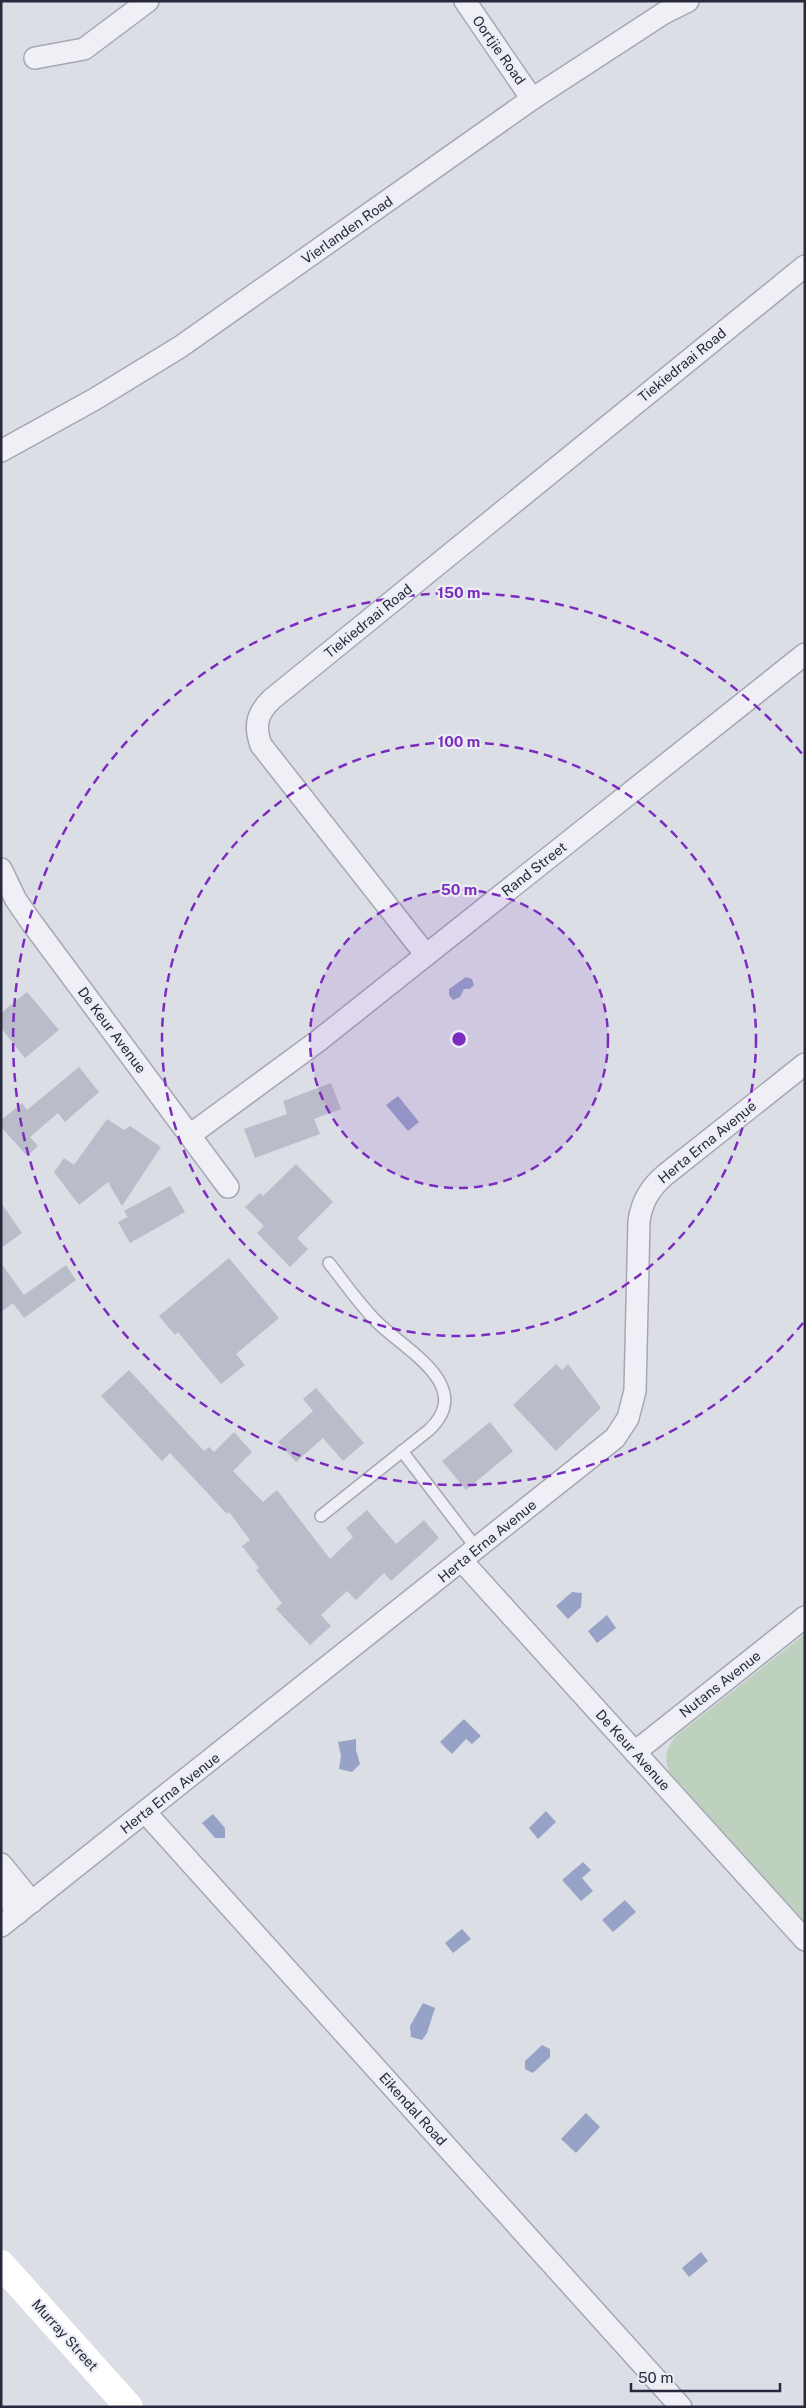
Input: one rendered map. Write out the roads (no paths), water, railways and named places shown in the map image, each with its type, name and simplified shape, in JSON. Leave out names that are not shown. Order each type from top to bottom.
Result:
[{"type":"street","points":[[35,58],[84,49],[148,1]]},
{"type":"street","name":"Oortjie Road","points":[[465,1],[532,99]]},
{"type":"street","name":"Vierlanden Road","points":[[1,451],[95,399],[180,346],[532,99],[664,12],[688,1]]},
{"type":"street","name":"Tiekiedraai Road","points":[[426,955],[261,745],[257,733],[260,714],[272,699],[805,266]]},
{"type":"street","name":"Rand Street","points":[[190,1135],[318,1040],[805,654]]},
{"type":"street","name":"De Keur Avenue","points":[[1,869],[16,900],[32,923],[228,1187]]},
{"type":"street","name":"Herta Erna Avenue","points":[[17,1914],[470,1555],[606,1446],[619,1433],[628,1418],[635,1392],[639,1221],[643,1202],[647,1194],[665,1175],[805,1064]]},
{"type":"street","name":"De Keur Avenue","points":[[470,1555],[635,1752],[805,1940]]},
{"type":"street","name":"Nutans Avenue","points":[[635,1752],[805,1617]]},
{"type":"street","name":"Eikendal Road","points":[[145,1812],[681,2407]]},
{"type":"street","points":[[1,1864],[17,1914]]},
{"type":"street","points":[[1,1889],[17,1914]]},
{"type":"street","name":"Murray Street","points":[[5,2275],[129,2407]]},
{"type":"lane","points":[[321,1516],[429,1430],[443,1413],[444,1394],[441,1385],[425,1362],[370,1314],[329,1263]]},
{"type":"lane","points":[[402,1450],[470,1555]]},
{"type":"water","points":[[466,977],[472,979],[474,985],[470,989],[464,989],[460,997],[453,1000],[449,995],[449,989]]},
{"type":"water","points":[[398,1096],[419,1122],[408,1131],[386,1105]]},
{"type":"water","points":[[572,1592],[582,1593],[581,1607],[568,1619],[556,1606]]},
{"type":"water","points":[[607,1615],[616,1628],[597,1643],[588,1631]]},
{"type":"water","points":[[464,1719],[481,1736],[472,1744],[466,1739],[452,1754],[440,1742]]},
{"type":"water","points":[[356,1739],[356,1750],[360,1764],[352,1772],[339,1769],[341,1756],[338,1742]]},
{"type":"water","points":[[546,1811],[556,1822],[538,1839],[529,1828]]},
{"type":"water","points":[[213,1814],[225,1828],[225,1838],[215,1838],[202,1823]]},
{"type":"water","points":[[583,1862],[591,1870],[582,1878],[593,1891],[581,1901],[562,1880]]},
{"type":"water","points":[[625,1900],[636,1912],[613,1932],[602,1920]]},
{"type":"water","points":[[462,1929],[471,1939],[453,1953],[445,1943]]},
{"type":"water","points":[[423,2003],[435,2008],[427,2033],[422,2040],[411,2037],[410,2026]]},
{"type":"water","points":[[542,2045],[550,2049],[550,2057],[533,2073],[525,2069],[525,2061]]},
{"type":"water","points":[[586,2113],[600,2127],[576,2153],[561,2139]]},
{"type":"water","points":[[701,2252],[708,2261],[689,2277],[682,2268]]}]
